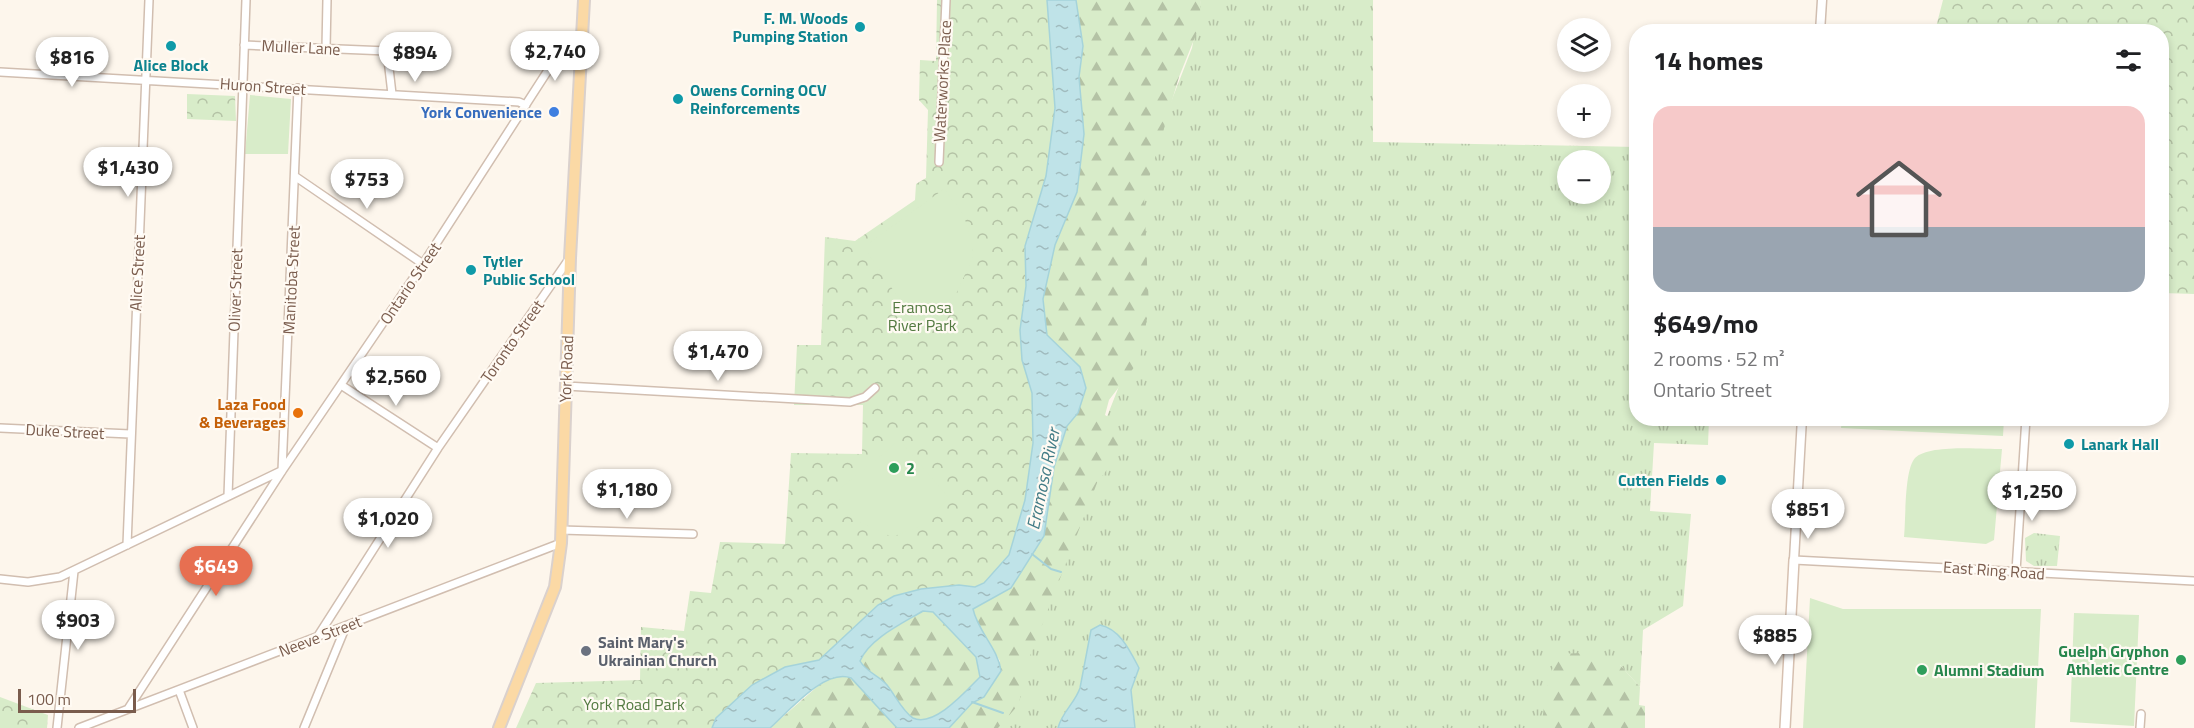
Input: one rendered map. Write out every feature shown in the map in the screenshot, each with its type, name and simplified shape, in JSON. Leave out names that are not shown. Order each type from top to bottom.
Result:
[{"type":"main road","name":"York Road","points":[[500,728],[555,587],[561,543],[570,258],[584,0]]},
{"type":"main road","points":[[1785,728],[1794,560]]},
{"type":"street","name":"Alice Street","points":[[127,545],[149,0]]},
{"type":"street","name":"Oliver Street","points":[[228,496],[246,0]]},
{"type":"street","points":[[326,48],[327,0]]},
{"type":"street","name":"Waterworks Place","points":[[939,162],[946,0]]},
{"type":"street","points":[[1820,24],[1822,0]]},
{"type":"street","name":"Muller Lane","points":[[244,45],[387,51],[393,94]]},
{"type":"street","name":"Ontario Street","points":[[129,709],[282,471],[423,264],[557,57],[564,53],[581,53]]},
{"type":"street","name":"Huron Street","points":[[0,72],[242,84],[519,102],[526,105]]},
{"type":"street","name":"Manitoba Street","points":[[282,471],[298,88]]},
{"type":"street","points":[[296,177],[423,264]]},
{"type":"street","name":"Toronto Street","points":[[318,636],[438,448],[570,258]]},
{"type":"street","points":[[341,386],[438,448]]},
{"type":"street","points":[[566,386],[850,402],[865,398],[875,388]]},
{"type":"street","points":[[1794,560],[1802,426]]},
{"type":"street","points":[[2016,571],[2025,426]]},
{"type":"street","name":"Duke Street","points":[[0,428],[130,434]]},
{"type":"street","points":[[0,579],[37,582],[74,571],[282,471]]},
{"type":"street","points":[[561,530],[693,534]]},
{"type":"street","name":"Neeve Street","points":[[79,728],[561,543]]},
{"type":"street","name":"East Ring Road","points":[[1794,560],[2194,581]]},
{"type":"street","points":[[57,728],[74,571]]},
{"type":"street","points":[[303,728],[346,626]]},
{"type":"street","points":[[178,690],[193,728]]},
{"type":"street","points":[[2140,714],[2140,728]]},
{"type":"green space","name":"Eramosa River Park","points":[[937,0],[1047,0],[1055,108],[1046,176],[1025,246],[1026,286],[1020,330],[1022,360],[1032,393],[1033,443],[1025,500],[1009,555],[984,583],[975,587],[959,585],[878,605],[819,660],[785,667],[716,718],[712,728],[516,728],[536,683],[640,680],[641,627],[684,631],[690,591],[711,593],[720,542],[785,544],[791,453],[862,454],[863,405],[794,405],[797,345],[821,345],[825,237],[855,241],[915,200],[916,184],[926,178],[928,110],[919,100],[920,60],[936,61]]},
{"type":"green space","points":[[1076,0],[1201,0],[1199,27],[1179,77],[1144,195],[1149,308],[1139,361],[1109,400],[1105,415],[1113,420],[1126,444],[1097,483],[1025,669],[1019,704],[998,728],[949,728],[972,703],[984,697],[1000,661],[976,622],[972,609],[1011,588],[1044,536],[1054,467],[1067,426],[1078,413],[1080,367],[1047,335],[1043,299],[1055,245],[1077,192],[1084,134],[1079,77],[1083,46]]},
{"type":"green space","points":[[1201,0],[1373,0],[1373,142],[1629,147],[1629,426],[1709,426],[1708,445],[1654,443],[1650,511],[1691,514],[1683,606],[1643,630],[1640,687],[1620,665],[1544,728],[976,728],[995,701],[1136,343],[1141,179],[1192,48]]},
{"type":"green space","points":[[1943,0],[2194,0],[2194,294],[2169,293],[2169,24],[1937,24]]},
{"type":"green space","points":[[187,94],[235,96],[236,121],[187,119]]},
{"type":"green space","points":[[250,95],[291,99],[288,154],[245,154]]},
{"type":"green space","points":[[944,189],[964,215],[974,255],[956,294],[918,326],[867,252],[869,243]]},
{"type":"green space","points":[[1841,426],[2004,426],[2003,436],[1841,428]]},
{"type":"green space","name":"2","points":[[896,443],[902,443],[949,498],[921,526],[892,537],[857,521],[835,493]]},
{"type":"green space","points":[[1943,449],[2002,449],[1994,540],[1986,544],[1904,537],[1907,484],[1911,464],[1915,458]]},
{"type":"green space","points":[[2034,533],[2060,536],[2057,566],[2034,566],[2026,561],[2025,538]]},
{"type":"green space","name":"Alumni Stadium","points":[[1810,598],[1843,609],[2041,609],[2035,728],[1803,728]]},
{"type":"green space","points":[[922,611],[933,612],[976,657],[980,678],[949,707],[931,718],[922,720],[909,715],[887,685],[860,661],[864,653],[879,639]]},
{"type":"green space","points":[[2074,613],[2139,615],[2134,726],[2070,722]]},
{"type":"green space","points":[[1582,653],[1620,665],[1640,687],[1639,705],[1645,706],[1645,728],[1541,728],[1547,686],[1557,654]]},
{"type":"green space","points":[[841,674],[851,678],[897,728],[770,728],[826,679]]},
{"type":"green space","points":[[0,697],[48,715],[47,728],[0,728]]},
{"type":"water","name":"Eramosa River","points":[[1047,0],[1076,0],[1083,46],[1079,77],[1084,134],[1077,192],[1055,245],[1043,299],[1047,335],[1080,367],[1086,388],[1078,413],[1067,426],[1054,467],[1044,536],[1011,588],[973,609],[996,655],[1001,671],[984,697],[972,703],[949,728],[897,728],[851,678],[841,677],[830,679],[819,685],[770,728],[712,728],[716,718],[752,685],[785,667],[819,660],[878,605],[894,596],[921,589],[959,585],[975,587],[984,583],[1009,555],[1025,500],[1033,443],[1032,393],[1022,360],[1020,330],[1026,286],[1025,246],[1046,176],[1055,108]],"holes":[[[923,611],[933,612],[976,657],[980,677],[940,713],[921,720],[909,715],[887,685],[860,661],[864,653],[887,632]]]},
{"type":"water","points":[[1100,625],[1119,636],[1139,668],[1131,690],[1135,728],[1058,728],[1080,688],[1091,630]]},
{"type":"waterway","points":[[1032,554],[1051,569],[1061,572]]},
{"type":"waterway","points":[[972,702],[1003,713]]},
{"type":"place","name":"F. M. Woods Pumping Station","points":[[860,27]]},
{"type":"place","name":"Alice Block","points":[[171,46]]},
{"type":"place","name":"Owens Corning OCV Reinforcements","points":[[678,99]]},
{"type":"place","name":"York Convenience","points":[[554,112]]},
{"type":"place","name":"Tytler Public School","points":[[471,270]]},
{"type":"place","name":"Laza Food & Beverages","points":[[298,413]]},
{"type":"place","name":"Lanark Hall","points":[[2069,444]]},
{"type":"place","name":"2","points":[[894,468]]},
{"type":"place","name":"Cutten Fields","points":[[1721,480]]},
{"type":"place","name":"Saint Mary's Ukrainian Church","points":[[586,651]]},
{"type":"place","name":"Guelph Gryphon Athletic Centre","points":[[2181,660]]},
{"type":"place","name":"Alumni Stadium","points":[[1922,670]]},
{"type":"park label","name":"York Road Park","points":[[634,704]]}]
